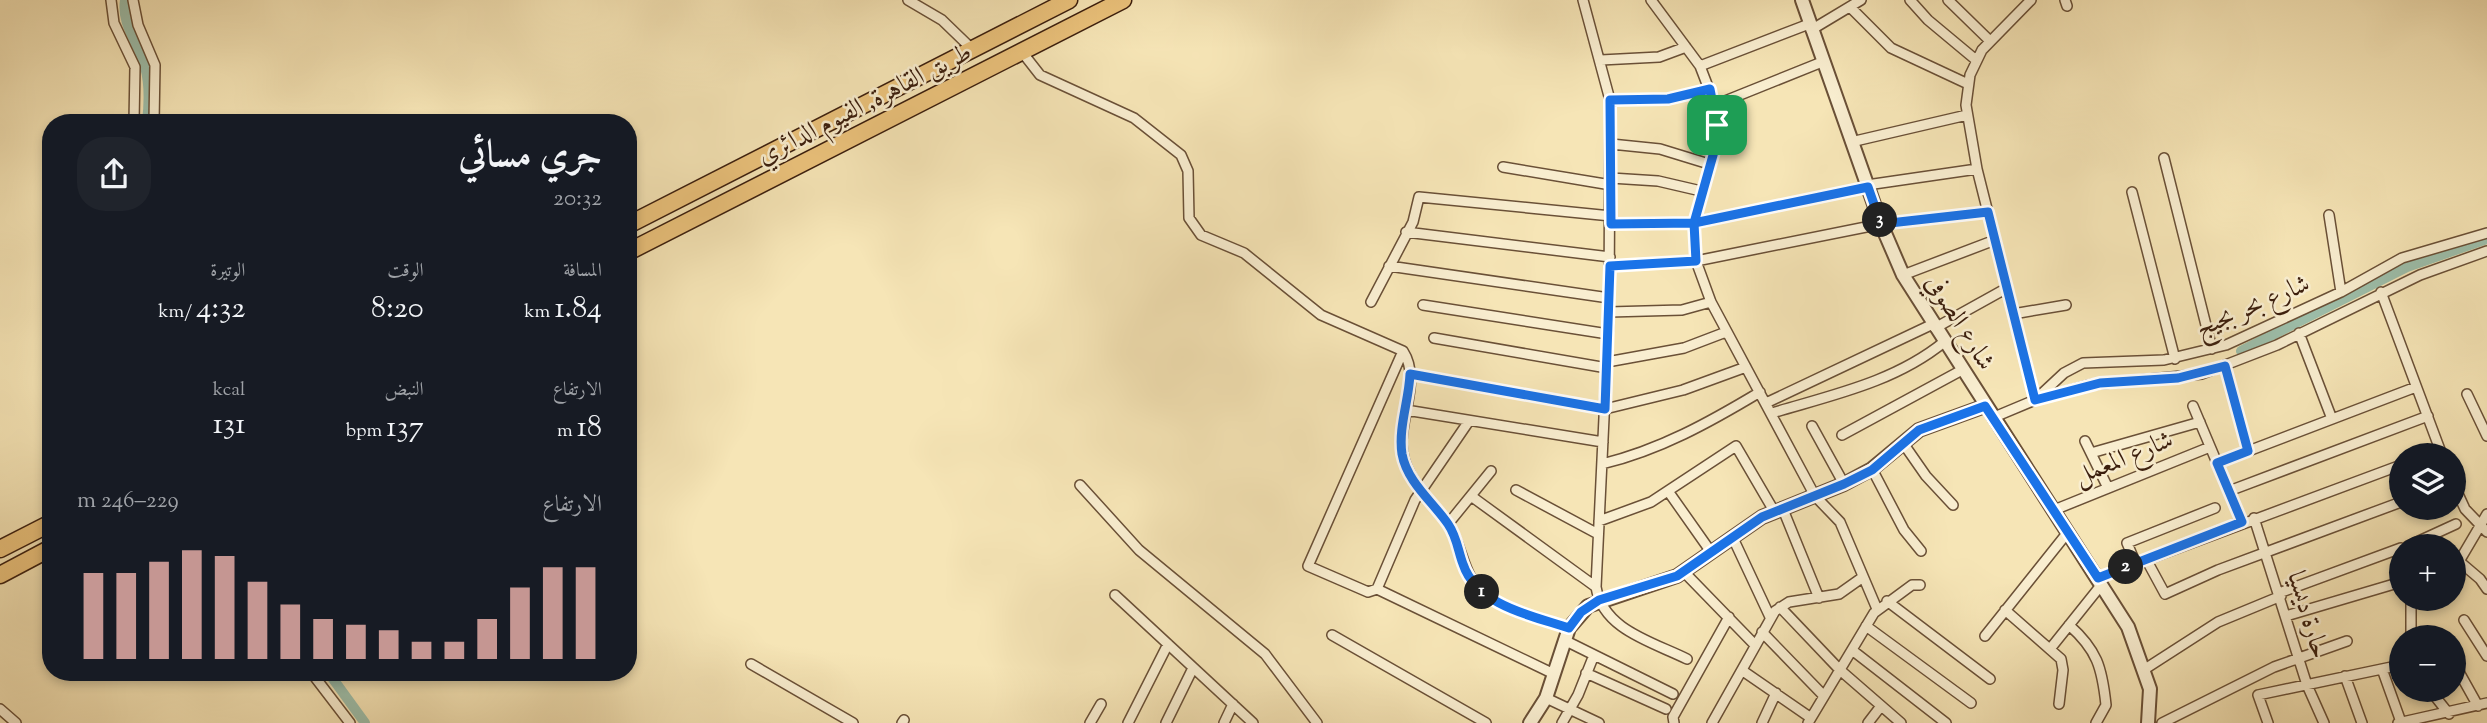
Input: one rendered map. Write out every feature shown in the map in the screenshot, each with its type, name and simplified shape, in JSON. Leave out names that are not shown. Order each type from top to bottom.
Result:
[{"type":"highway","name":"طريق القاهرة, الفيوم الدائري","points":[[637,220],[1069,0]]},
{"type":"highway","name":"طريق القاهرة, الفيوم الدائري","points":[[637,247],[1123,0]]},
{"type":"highway","points":[[0,549],[42,528]]},
{"type":"highway","points":[[0,575],[42,553]]},
{"type":"street","points":[[111,0],[114,23],[135,68],[134,114]]},
{"type":"street","points":[[133,0],[138,24],[155,65],[154,114]]},
{"type":"street","points":[[908,0],[942,20],[972,49]]},
{"type":"street","points":[[1583,0],[1610,100],[1609,312],[1597,594],[1606,614],[1617,624],[1688,659]]},
{"type":"street","points":[[1651,0],[1700,66],[1714,105],[1717,141],[1694,223],[1696,261],[1711,302],[1815,496],[1840,522],[1877,609]]},
{"type":"street","name":"شارع الصوفي","points":[[1802,0],[1867,186],[1903,275],[2128,627],[2150,689],[2148,723]]},
{"type":"street","points":[[1700,66],[1810,27],[1861,0]]},
{"type":"street","points":[[1910,0],[1928,20],[1976,60]]},
{"type":"street","points":[[1948,0],[1989,40]]},
{"type":"street","points":[[2031,0],[1989,40],[1976,60],[1968,84],[1967,115],[1977,169],[2035,400]]},
{"type":"street","points":[[1850,7],[1891,48],[1968,84]]},
{"type":"street","points":[[1601,60],[1659,57],[1686,47]]},
{"type":"street","points":[[1022,52],[1040,75],[1134,117],[1181,155],[1188,171],[1189,218],[1201,235],[1244,253],[1321,315],[1404,351]]},
{"type":"street","points":[[1714,105],[1822,62]]},
{"type":"street","points":[[1610,100],[1668,99],[1710,89]]},
{"type":"street","points":[[1851,142],[1967,115]]},
{"type":"street","points":[[1611,144],[1660,149],[1709,164]]},
{"type":"street","points":[[2164,158],[2212,349]]},
{"type":"street","points":[[1503,167],[1611,181],[1658,181],[1701,191]]},
{"type":"street","points":[[1371,302],[1406,232],[1419,197],[1611,220],[1694,223],[1867,186],[1977,169]]},
{"type":"street","points":[[2133,192],[2175,359]]},
{"type":"street","points":[[1406,232],[1610,262],[1696,261],[1881,224],[1988,212]]},
{"type":"street","points":[[2329,215],[2341,292]]},
{"type":"street","name":"شارع بحر بجيج","points":[[2035,400],[2063,373],[2083,363],[2175,359],[2226,345],[2341,292],[2402,258],[2487,233]]},
{"type":"street","points":[[1903,275],[1995,240]]},
{"type":"street","name":"شارع بحر بجيج","points":[[1992,418],[2035,400],[2100,383],[2190,376],[2228,365],[2299,334],[2381,292],[2487,251]]},
{"type":"street","points":[[1389,266],[1609,298]]},
{"type":"street","points":[[1766,403],[1934,326],[2007,288]]},
{"type":"street","points":[[2381,292],[2437,443]]},
{"type":"street","points":[[1609,312],[1682,310],[1711,302]]},
{"type":"street","points":[[1423,305],[1608,334]]},
{"type":"street","points":[[2013,314],[2066,305]]},
{"type":"street","points":[[1433,338],[1607,365],[1684,348],[1726,332]]},
{"type":"street","points":[[2299,334],[2332,419]]},
{"type":"street","points":[[1772,413],[1887,377],[1915,364],[1944,342]]},
{"type":"street","points":[[2226,345],[2228,365],[2248,451]]},
{"type":"street","points":[[1404,351],[1410,374],[1402,455],[1407,469],[1448,524],[1460,550],[1463,565],[1488,596],[1567,634],[1594,655],[1674,694]]},
{"type":"street","points":[[1404,351],[1308,566],[1368,592],[1377,589],[1553,674]]},
{"type":"street","points":[[2142,361],[2145,380]]},
{"type":"street","points":[[1410,374],[1605,409],[1683,390],[1746,367]]},
{"type":"street","points":[[1842,435],[1962,370]]},
{"type":"street","points":[[2217,463],[2416,387]]},
{"type":"street","points":[[1602,464],[1631,457],[1699,428],[1760,393]]},
{"type":"street","points":[[2467,394],[2487,436]]},
{"type":"street","points":[[1530,723],[1546,698],[1567,634],[1597,594],[1661,583],[1684,572],[1732,536],[1778,509],[1844,484],[1872,470],[1928,425],[1985,406]]},
{"type":"street","points":[[2193,406],[2242,522]]},
{"type":"street","points":[[1406,410],[1603,442]]},
{"type":"street","points":[[2229,491],[2428,416]]},
{"type":"street","points":[[1377,589],[1421,489],[1469,421]]},
{"type":"street","points":[[2091,453],[2200,422]]},
{"type":"street","points":[[1812,426],[1844,484]]},
{"type":"street","points":[[2084,441],[2108,488]]},
{"type":"street","points":[[1903,443],[1926,476],[1953,505]]},
{"type":"street","points":[[1599,521],[1633,510],[1668,491],[1736,446],[1778,509],[1819,598]]},
{"type":"street","name":"شارع المعمل","points":[[2054,510],[2210,447]]},
{"type":"street","points":[[2050,649],[2100,581],[2146,559],[2389,469]]},
{"type":"street","points":[[1872,470],[1904,530],[1921,551]]},
{"type":"street","points":[[1448,524],[1491,471]]},
{"type":"street","points":[[1080,485],[1139,550],[1265,654],[1317,723]]},
{"type":"street","points":[[1516,490],[1598,534]]},
{"type":"street","points":[[1668,491],[1712,552]]},
{"type":"street","points":[[1471,496],[1597,594]]},
{"type":"street","points":[[2146,559],[2165,594],[2265,552],[2389,506]]},
{"type":"street","points":[[2136,564],[2128,542],[2215,508]]},
{"type":"street","points":[[2466,510],[2487,532]]},
{"type":"street","points":[[2466,549],[2487,514]]},
{"type":"street","name":"حارة ديسيا","points":[[2254,518],[2307,685],[2324,723]]},
{"type":"street","points":[[2434,534],[2455,524]]},
{"type":"street","points":[[1985,636],[2068,532]]},
{"type":"street","points":[[1732,536],[1770,617]]},
{"type":"street","points":[[2145,669],[2218,622],[2389,553]]},
{"type":"street","points":[[2466,571],[2480,579],[2487,589]]},
{"type":"street","points":[[1684,572],[1755,645]]},
{"type":"street","points":[[1712,723],[1743,671],[1770,617],[1780,607],[1844,592],[1863,577]]},
{"type":"street","points":[[1743,671],[1809,720],[1877,609],[1912,585],[1920,585]]},
{"type":"street","points":[[2286,616],[2389,586]]},
{"type":"street","points":[[1115,595],[1253,723]]},
{"type":"street","points":[[1887,601],[1990,680]]},
{"type":"street","points":[[1780,607],[1840,670],[1901,723]]},
{"type":"street","points":[[2005,610],[2050,649],[2063,665],[2059,704]]},
{"type":"street","points":[[1674,723],[1673,717],[1729,618]]},
{"type":"street","points":[[2464,620],[2487,656]]},
{"type":"street","points":[[2069,625],[2090,644],[2096,655],[2106,705],[2096,723]]},
{"type":"street","points":[[1866,626],[1971,703]]},
{"type":"street","points":[[1762,632],[1824,696]]},
{"type":"street","points":[[1332,635],[1486,723]]},
{"type":"street","points":[[2162,723],[2298,657],[2347,642]]},
{"type":"street","points":[[1128,723],[1168,644]]},
{"type":"street","points":[[1852,650],[1946,723]]},
{"type":"street","points":[[1562,723],[1572,709],[1594,655]]},
{"type":"street","points":[[751,664],[853,723]]},
{"type":"street","points":[[1166,723],[1193,668]]},
{"type":"street","points":[[2268,723],[2258,695],[2389,668]]},
{"type":"street","points":[[2382,669],[2400,723],[2449,714],[2482,704],[2466,681]]},
{"type":"street","points":[[1586,673],[1666,709]]},
{"type":"street","points":[[2344,676],[2362,723]]},
{"type":"street","points":[[318,681],[351,723]]},
{"type":"street","points":[[1762,723],[1776,693]]},
{"type":"street","points":[[1546,698],[1599,723]]},
{"type":"street","points":[[2440,702],[2449,714]]},
{"type":"street","points":[[1090,723],[1101,704]]},
{"type":"street","points":[[1223,723],[1233,704]]},
{"type":"street","points":[[1868,723],[1881,706]]},
{"type":"street","points":[[0,709],[16,723]]},
{"type":"waterway","points":[[125,0],[128,26],[147,74],[148,114]]},
{"type":"waterway","points":[[2241,351],[2407,267],[2487,239]]},
{"type":"waterway","points":[[335,681],[365,723]]},
{"type":"route","points":[[1717,125],[1710,89],[1668,99],[1610,100],[1611,224],[1694,223],[1868,187],[1881,224],[1988,212],[2035,400],[2100,383],[2178,378],[2225,366],[2248,451],[2217,463],[2242,522],[2098,578],[1985,406],[1919,430],[1872,470],[1762,517],[1677,576],[1654,586],[1599,600],[1581,612],[1569,628],[1508,607],[1488,596],[1472,580],[1463,565],[1460,550],[1448,524],[1426,499],[1407,469],[1402,455],[1410,374],[1588,409],[1605,409],[1610,266],[1696,261],[1694,223],[1717,141],[1717,125]]}]
